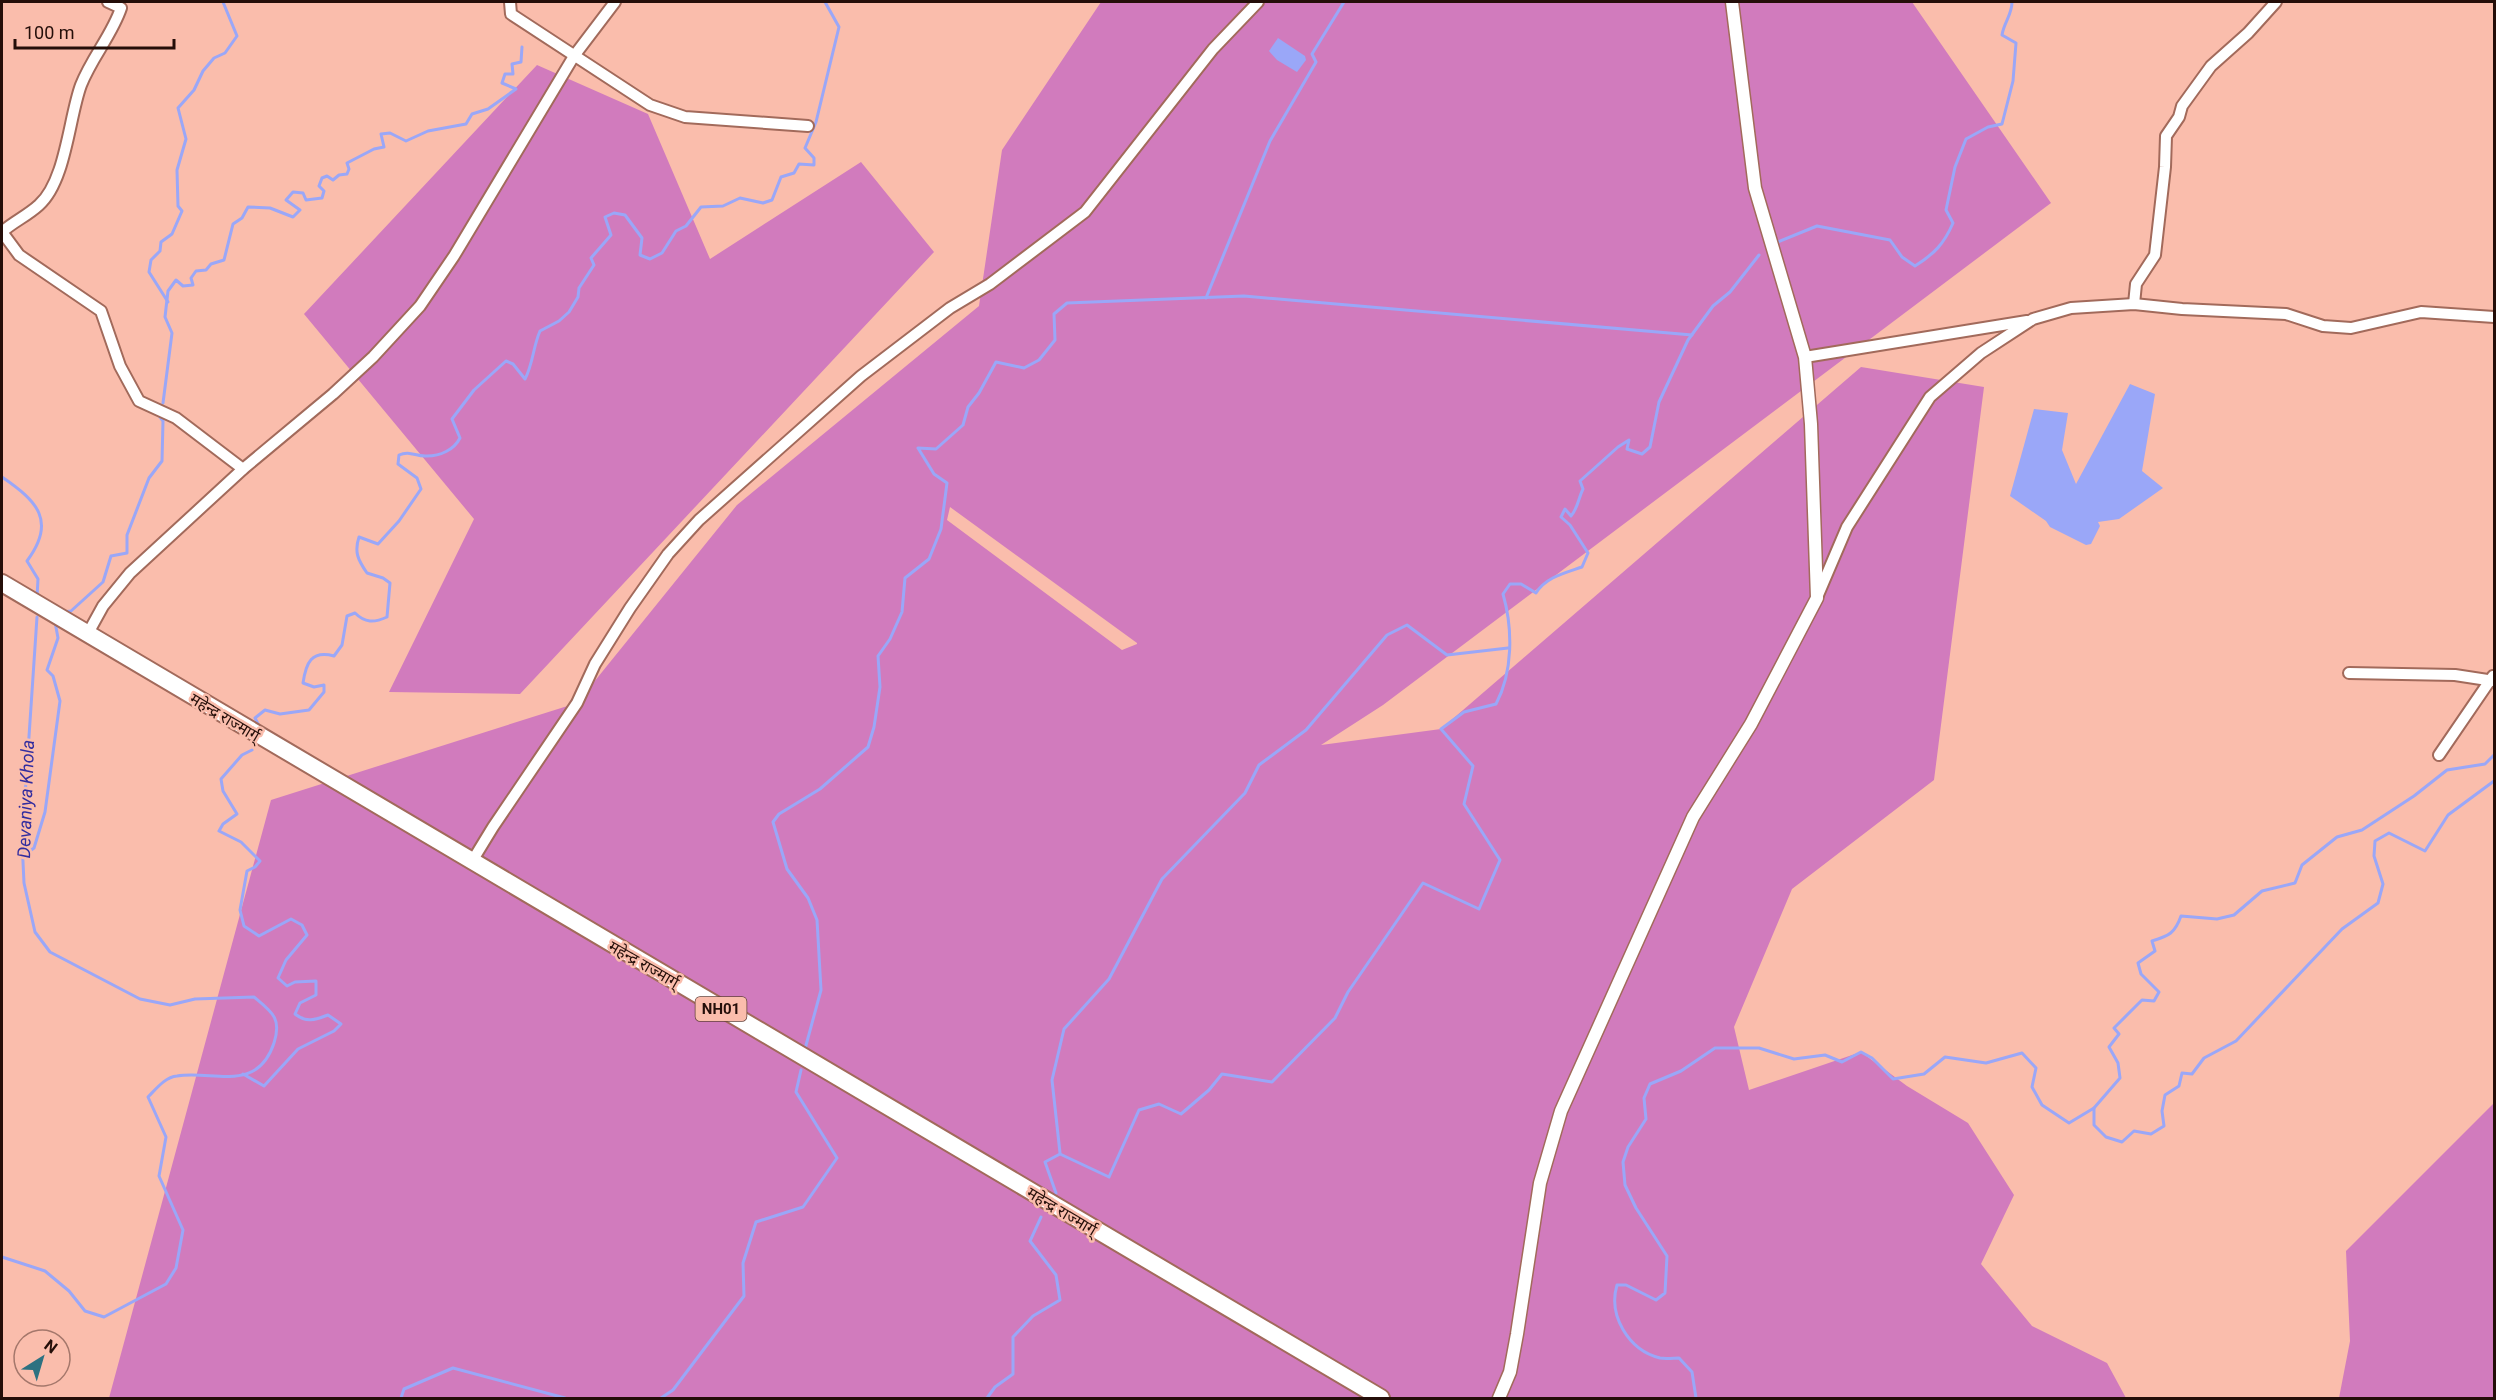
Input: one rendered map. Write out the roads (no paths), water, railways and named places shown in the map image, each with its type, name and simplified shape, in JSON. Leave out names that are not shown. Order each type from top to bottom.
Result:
[{"type":"highway","name":"महेन्द्र राज्मार्ग्","points":[[2,583],[471,863],[1381,1398]]},
{"type":"street","points":[[108,2],[122,8],[114,28],[93,59],[80,87],[68,141],[50,190],[40,205],[2,232],[19,255],[101,311],[120,366],[139,401],[171,415],[243,469]]},
{"type":"street","points":[[510,2],[511,14],[650,105],[685,117],[807,126]]},
{"type":"street","points":[[87,635],[103,606],[130,573],[243,469],[333,394],[373,357],[420,306],[454,255],[574,56],[615,2]]},
{"type":"street","points":[[471,863],[577,703],[595,664],[630,608],[668,554],[699,520],[861,376],[950,308],[990,284],[1085,212],[1214,49],[1258,2]]},
{"type":"street","points":[[1732,2],[1755,188],[1805,357],[1811,424],[1817,598]]},
{"type":"street","points":[[2134,304],[2136,284],[2155,255],[2165,167],[2166,136],[2180,117],[2182,106],[2211,66],[2248,33],[2276,2]]},
{"type":"street","points":[[1805,357],[2033,320],[2071,308],[2134,304],[2182,309],[2286,314],[2323,326],[2351,328],[2421,312],[2494,317]]},
{"type":"street","points":[[1499,1398],[1510,1372],[1540,1183],[1561,1111],[1693,817],[1751,724],[1817,598],[1846,527],[1930,397],[1981,353],[2033,320]]},
{"type":"street","points":[[2349,673],[2456,675],[2493,679],[2439,755]]},
{"type":"water","points":[[1278,38],[1305,56],[1306,60],[1297,72],[1277,60],[1269,51]]},
{"type":"water","points":[[2130,384],[2155,394],[2142,471],[2163,488],[2119,519],[2098,522],[2100,526],[2091,544],[2086,545],[2050,527],[2046,521],[2010,496],[2034,409],[2068,413],[2062,450],[2076,484]]},
{"type":"waterway","points":[[168,302],[149,272],[151,260],[160,251],[161,242],[172,234],[182,211],[178,206],[177,170],[186,139],[178,108],[194,90],[203,71],[214,58],[225,53],[237,36],[223,2]]},
{"type":"waterway","points":[[260,728],[255,718],[265,710],[280,714],[309,710],[324,692],[324,685],[314,687],[303,683],[306,670],[315,657],[334,656],[342,645],[347,616],[355,613],[362,619],[370,621],[387,617],[390,583],[367,573],[359,560],[357,547],[359,537],[378,544],[399,521],[421,489],[417,478],[398,464],[399,455],[406,453],[432,456],[446,452],[454,446],[460,438],[452,419],[474,390],[506,361],[513,364],[525,379],[540,331],[559,321],[569,312],[578,297],[579,288],[594,265],[591,258],[611,235],[605,217],[614,213],[625,215],[642,238],[640,255],[650,259],[662,253],[676,231],[686,226],[701,207],[723,206],[740,198],[763,203],[772,200],[781,177],[794,173],[799,164],[814,165],[814,158],[805,148],[816,122],[839,27],[825,2]]},
{"type":"waterway","points":[[1206,298],[1270,141],[1316,62],[1312,54],[1344,2]]},
{"type":"waterway","points":[[1773,244],[1817,226],[1890,240],[1902,257],[1915,266],[1938,248],[1953,223],[1946,210],[1955,167],[1966,139],[1988,127],[2002,124],[2013,81],[2016,43],[2002,35],[2012,2]]},
{"type":"waterway","points":[[163,403],[172,333],[165,317],[168,291],[176,280],[183,286],[193,285],[191,278],[196,271],[206,270],[211,264],[224,260],[233,224],[242,218],[248,207],[270,208],[293,217],[300,210],[286,200],[293,192],[303,193],[306,200],[322,198],[324,191],[319,186],[322,178],[327,176],[333,180],[339,175],[347,174],[349,169],[347,163],[374,149],[384,147],[381,134],[390,133],[406,141],[428,131],[466,124],[472,114],[488,109],[516,89],[502,83],[505,74],[513,74],[512,64],[521,62],[522,47]]},
{"type":"waterway","points":[[1056,1193],[1045,1162],[1060,1154],[1109,1177],[1139,1110],[1159,1104],[1181,1114],[1209,1090],[1222,1074],[1272,1082],[1335,1018],[1348,992],[1423,883],[1479,909],[1500,860],[1464,804],[1473,766],[1441,729],[1464,712],[1496,704],[1506,678],[1510,650],[1509,621],[1503,594],[1510,584],[1521,584],[1536,593],[1550,579],[1582,567],[1588,553],[1570,525],[1561,517],[1565,509],[1571,516],[1575,510],[1583,489],[1580,481],[1629,440],[1627,449],[1642,454],[1650,447],[1659,402],[1688,340],[1713,306],[1730,292],[1759,255]]},
{"type":"waterway","points":[[805,1049],[821,990],[817,920],[808,898],[787,869],[773,822],[779,814],[820,789],[868,747],[874,727],[880,687],[878,656],[890,639],[902,612],[905,578],[929,559],[941,529],[947,483],[934,474],[918,448],[936,449],[963,425],[968,407],[979,393],[996,362],[1024,368],[1039,360],[1055,340],[1054,314],[1067,303],[1244,296],[1692,335]]},
{"type":"waterway","points":[[63,612],[71,611],[103,582],[111,556],[127,553],[127,535],[149,478],[162,461],[163,421],[160,417]]},
{"type":"waterway","name":"Devaniya Khola","points":[[2,477],[33,504],[42,523],[36,547],[27,561],[38,579],[37,597]]},
{"type":"waterway","name":"Devaniya Khola","points":[[2,1257],[45,1271],[69,1291],[85,1311],[104,1317],[166,1284],[176,1268],[183,1230],[159,1176],[166,1137],[148,1097],[161,1084],[173,1077],[233,1076],[257,1069],[266,1059],[274,1043],[277,1027],[274,1016],[254,997],[195,999],[170,1005],[140,999],[50,952],[35,932],[24,883],[22,841],[37,617]]},
{"type":"waterway","points":[[23,856],[34,848],[45,812],[60,701],[53,676],[47,670],[58,638],[55,622]]},
{"type":"waterway","points":[[1060,1153],[1052,1080],[1064,1029],[1109,979],[1162,879],[1245,793],[1259,765],[1306,730],[1387,635],[1407,625],[1447,655],[1508,648]]},
{"type":"waterway","points":[[243,1074],[264,1086],[298,1049],[334,1031],[341,1024],[328,1015],[311,1020],[303,1019],[295,1014],[300,1003],[316,995],[316,981],[295,982],[287,986],[278,978],[286,960],[307,935],[302,925],[291,919],[259,936],[244,926],[240,910],[247,871],[260,861],[241,842],[219,831],[223,824],[237,814],[223,791],[221,779],[242,755],[252,750]]},
{"type":"waterway","points":[[2094,1108],[2120,1078],[2118,1063],[2109,1047],[2119,1034],[2114,1028],[2142,1000],[2154,1001],[2159,992],[2141,974],[2138,963],[2155,951],[2152,941],[2171,933],[2181,916],[2217,919],[2234,915],[2262,891],[2295,883],[2302,865],[2337,837],[2362,830],[2414,796],[2447,770],[2485,764],[2494,755]]},
{"type":"waterway","points":[[1696,1398],[1692,1372],[1679,1358],[1660,1358],[1639,1347],[1623,1330],[1615,1308],[1617,1285],[1626,1285],[1656,1300],[1665,1293],[1667,1256],[1636,1208],[1625,1185],[1623,1162],[1628,1147],[1646,1119],[1644,1098],[1650,1084],[1681,1071],[1715,1048],[1759,1048],[1794,1059],[1825,1055],[1842,1062],[1861,1052],[1872,1058],[1893,1079],[1924,1074],[1945,1057],[1986,1063],[2022,1053],[2036,1068],[2032,1087],[2042,1105],[2069,1123],[2094,1108],[2094,1125],[2106,1137],[2122,1142],[2134,1131],[2151,1134],[2164,1126],[2162,1111],[2165,1095],[2179,1086],[2182,1073],[2192,1074],[2204,1058],[2236,1041],[2342,929],[2378,903],[2383,884],[2374,856],[2375,841],[2389,833],[2425,851],[2448,815],[2494,781]]},
{"type":"waterway","points":[[661,1398],[673,1390],[744,1296],[743,1263],[756,1222],[803,1207],[837,1158],[796,1092],[801,1070]]},
{"type":"waterway","points":[[987,1398],[995,1387],[1013,1374],[1013,1337],[1033,1316],[1060,1300],[1056,1275],[1030,1241],[1041,1217]]},
{"type":"waterway","points":[[401,1398],[404,1389],[453,1368],[565,1398]]}]
